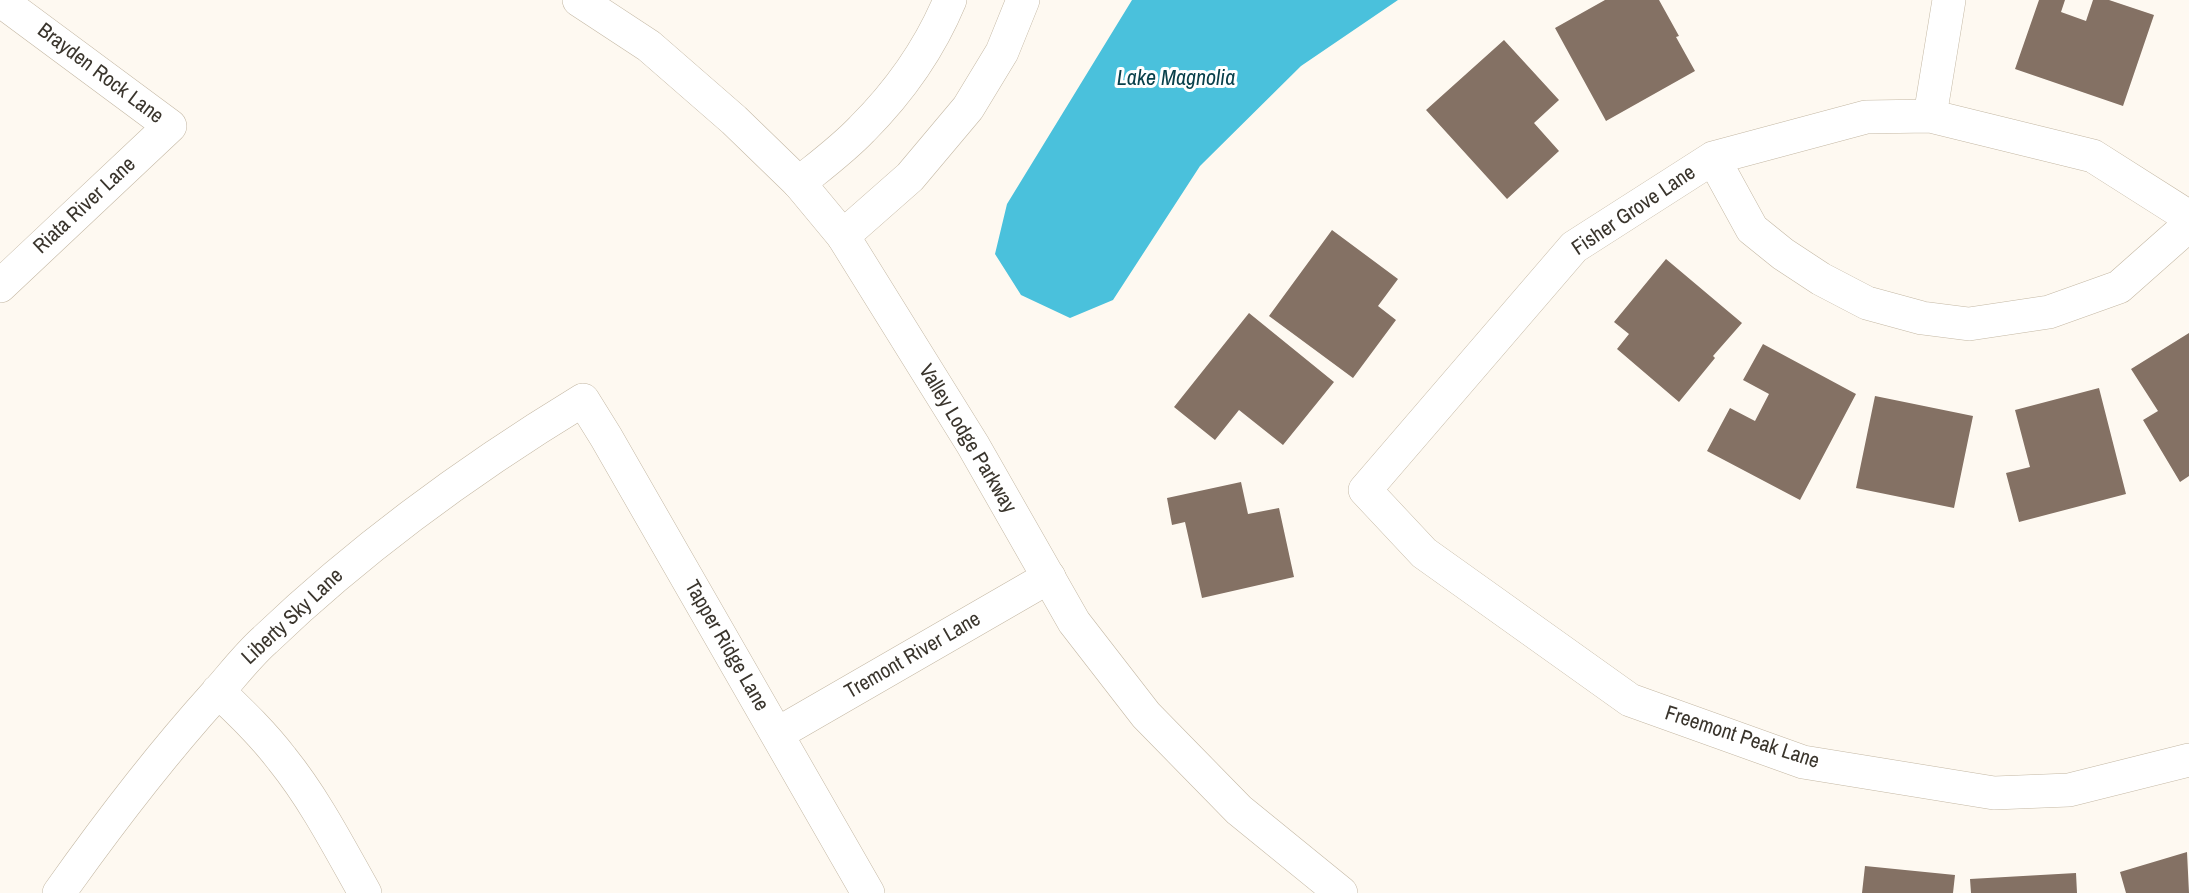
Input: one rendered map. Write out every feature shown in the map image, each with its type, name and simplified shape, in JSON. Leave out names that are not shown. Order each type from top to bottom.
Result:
[{"type":"street","name":"Brayden Rock Lane","points":[[0,0],[170,126]]},
{"type":"street","name":"Valley Lodge Parkway","points":[[579,0],[649,46],[734,120],[799,183],[843,236],[973,445],[1074,622],[1146,715],[1239,810],[1341,893]]},
{"type":"street","points":[[799,183],[862,129],[913,69],[941,22],[950,0]]},
{"type":"street","points":[[843,236],[910,177],[968,108],[1002,52],[1023,0]]},
{"type":"street","points":[[1930,116],[1949,0]]},
{"type":"street","name":"Fisher Grove Lane","points":[[1365,490],[1574,248],[1713,158],[1866,117],[1930,116],[2093,156],[2189,217]]},
{"type":"street","name":"Riata River Lane","points":[[0,286],[170,126]]},
{"type":"street","points":[[1713,158],[1752,229],[1783,254],[1821,279],[1867,303],[1922,318],[1969,324],[2049,312],[2119,287],[2189,225]]},
{"type":"street","name":"Liberty Sky Lane","points":[[59,893],[121,808],[179,735],[264,641],[336,576],[424,505],[510,444],[583,400]]},
{"type":"street","name":"Tapper Ridge Lane","points":[[583,400],[868,893]]},
{"type":"street","name":"Freemont Peak Lane","points":[[1365,490],[1424,553],[1630,700],[1803,762],[1994,793],[2069,790],[2189,760]]},
{"type":"street","name":"Tremont River Lane","points":[[777,734],[1048,577]]},
{"type":"street","points":[[218,691],[249,720],[282,759],[316,807],[364,893]]},
{"type":"water","name":"Lake Magnolia","points":[[1132,0],[1398,0],[1301,66],[1200,166],[1113,300],[1070,318],[1021,295],[995,254],[1007,204]]},
{"type":"building","points":[[1605,0],[1659,0],[1695,71],[1606,121],[1555,28]]},
{"type":"building","points":[[2039,0],[2065,0],[2061,12],[2086,21],[2093,0],[2109,0],[2154,15],[2123,106],[2015,69]]},
{"type":"building","points":[[1504,40],[1559,100],[1534,123],[1559,151],[1507,199],[1426,110]]},
{"type":"building","points":[[1332,230],[1398,279],[1378,306],[1396,320],[1353,378],[1269,316]]},
{"type":"building","points":[[1666,259],[1742,323],[1713,356],[1715,358],[1679,402],[1617,349],[1629,334],[1614,322]]},
{"type":"building","points":[[1249,313],[1334,382],[1283,445],[1239,410],[1215,440],[1174,407]]},
{"type":"building","points":[[2189,333],[2189,476],[2180,482],[2143,420],[2158,411],[2131,369]]},
{"type":"building","points":[[1763,344],[1856,394],[1800,500],[1707,451],[1730,408],[1755,421],[1769,394],[1743,380]]},
{"type":"building","points":[[2099,388],[2126,494],[2019,522],[2006,473],[2030,467],[2015,410]]},
{"type":"building","points":[[1875,396],[1973,416],[1954,508],[1856,488]]},
{"type":"building","points":[[1241,482],[1248,514],[1279,508],[1294,577],[1202,598],[1185,522],[1172,525],[1167,498]]},
{"type":"building","points":[[2187,852],[2189,893],[2126,893],[2120,872]]},
{"type":"building","points":[[1865,866],[1955,875],[1953,893],[1862,893]]},
{"type":"building","points":[[2076,873],[2077,893],[1971,893],[1970,879]]}]
